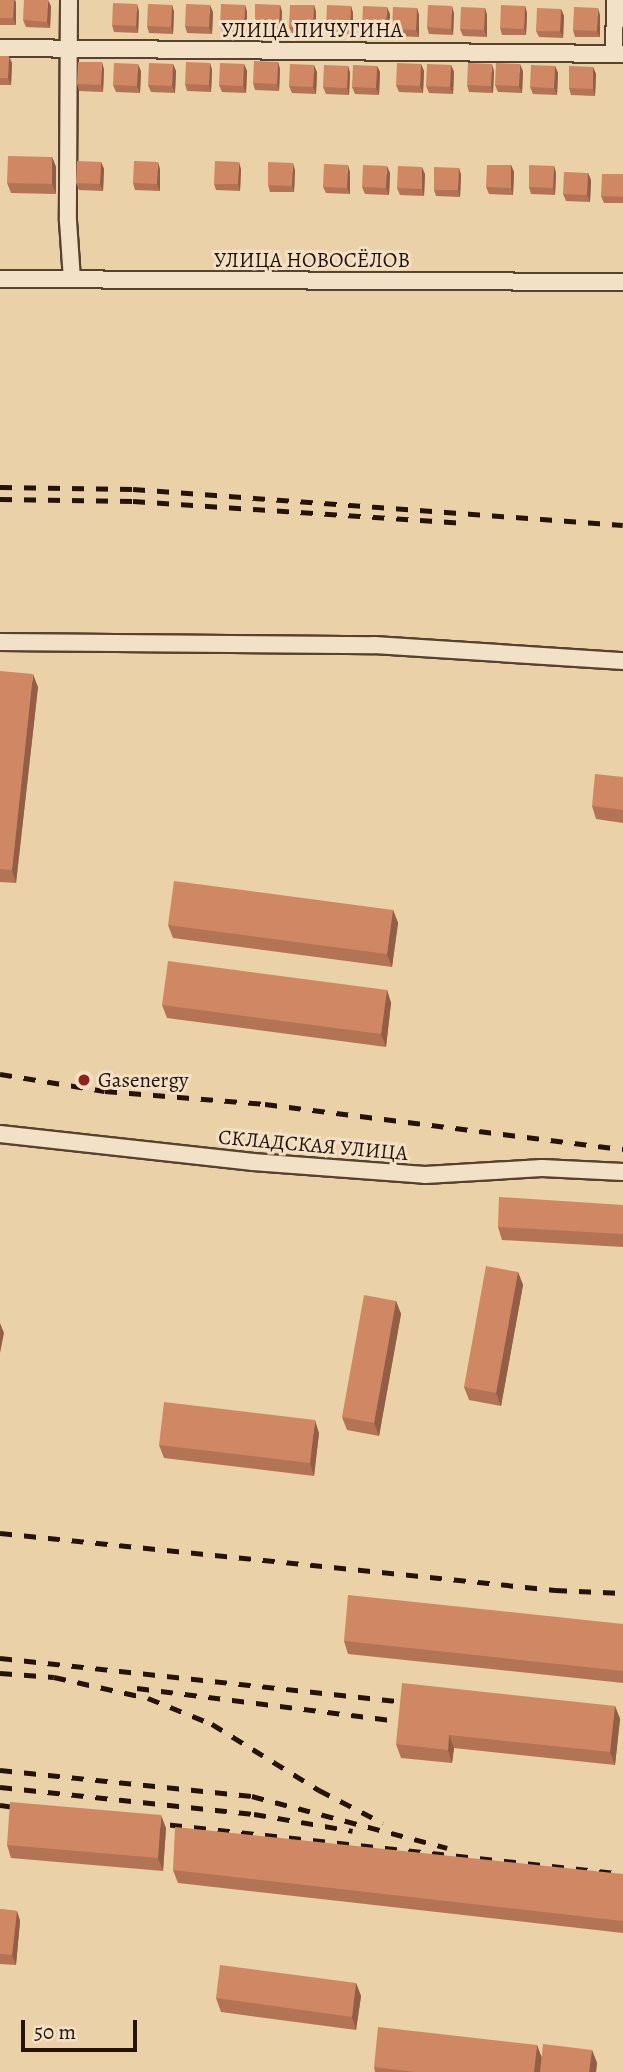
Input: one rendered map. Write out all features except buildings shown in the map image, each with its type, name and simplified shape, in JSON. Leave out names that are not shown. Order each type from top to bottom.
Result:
[{"type":"street","points":[[69,0],[68,221],[72,279]]},
{"type":"street","points":[[615,0],[618,54]]},
{"type":"street","name":"УЛИЦА ПИЧУГИНА","points":[[0,48],[618,54]]},
{"type":"street","name":"УЛИЦА НОВОСЁЛОВ","points":[[0,279],[623,282]]},
{"type":"street","points":[[0,642],[374,645],[623,662]]},
{"type":"street","name":"СКЛАДСКАЯ УЛИЦА","points":[[0,1134],[253,1162],[425,1175],[542,1168],[623,1172]]},
{"type":"railway","points":[[0,487],[133,489],[623,525]]},
{"type":"railway","points":[[0,499],[133,501],[461,523]]},
{"type":"railway","points":[[0,1074],[105,1091],[265,1104],[623,1149]]},
{"type":"railway","points":[[0,1533],[555,1590],[623,1593]]},
{"type":"railway","points":[[0,1658],[406,1702]]},
{"type":"railway","points":[[0,1673],[54,1677],[148,1698],[212,1724],[319,1790],[383,1823]]},
{"type":"railway","points":[[137,1688],[405,1722]]},
{"type":"railway","points":[[0,1770],[252,1796],[447,1848]]},
{"type":"railway","points":[[0,1787],[254,1814],[353,1831]]},
{"type":"railway","points":[[0,1805],[28,1809]]},
{"type":"railway","points":[[146,1822],[623,1874]]},
{"type":"place","name":"Gasenergy","points":[[84,1080]]}]
